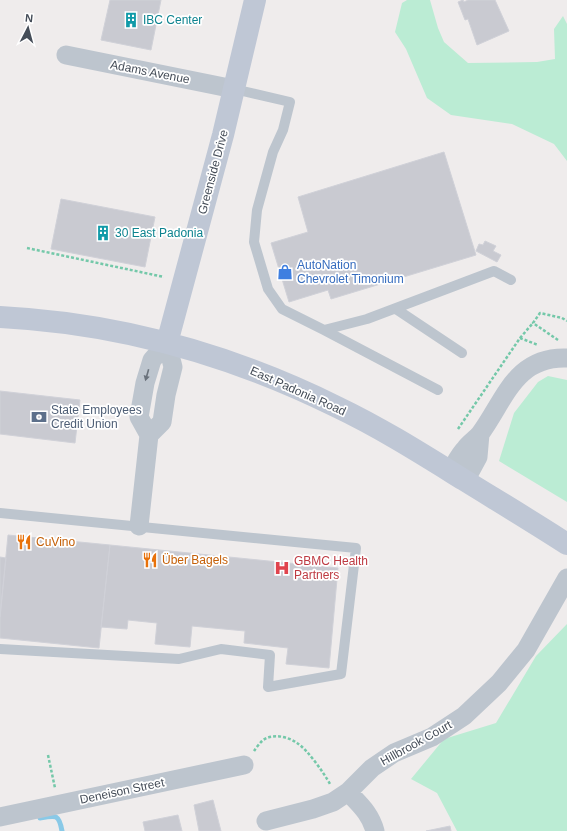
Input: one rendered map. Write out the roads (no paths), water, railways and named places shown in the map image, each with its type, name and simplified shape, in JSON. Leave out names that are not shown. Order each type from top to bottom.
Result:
[{"type":"street","name":"Greenside Drive","points":[[167,343],[234,89],[255,0]]},
{"type":"street","name":"Adams Avenue","points":[[66,55],[234,89]]},
{"type":"street","name":"East Padonia Road","points":[[0,317],[32,319],[91,327],[167,343],[226,360],[268,375],[309,393],[369,424],[458,476],[567,544]]},
{"type":"street","points":[[139,526],[149,435],[139,417],[145,383],[152,360],[167,343]]},
{"type":"street","points":[[458,476],[465,448],[480,434],[509,387],[521,374],[532,366],[545,360],[567,358]]},
{"type":"street","name":"Hillbrook Court","points":[[266,821],[313,809],[333,802],[343,795],[372,768],[394,753],[432,737],[464,716],[499,683],[526,650],[567,578]]},
{"type":"street","name":"Deneison Street","points":[[0,817],[244,765]]},
{"type":"street","points":[[343,795],[360,804],[372,819],[375,831]]},
{"type":"lane","points":[[234,89],[290,102],[283,130],[273,152],[257,210],[254,242],[268,289],[282,309],[438,390]]},
{"type":"lane","points":[[324,330],[367,319],[396,309],[494,271],[511,280]]},
{"type":"lane","points":[[396,309],[462,353]]},
{"type":"lane","points":[[0,512],[356,548],[341,674],[268,687],[270,655],[221,649],[179,659],[0,649]]},
{"type":"waterway","points":[[40,818],[50,816],[56,817],[60,821],[62,831]]},
{"type":"place","name":"IBC Center","points":[[131,20]]},
{"type":"place","name":"30 East Padonia","points":[[103,233]]},
{"type":"place","name":"AutoNation Chevrolet Timonium","points":[[285,272]]},
{"type":"place","name":"State Employees Credit Union","points":[[39,417]]},
{"type":"place","name":"CuVino","points":[[24,542]]},
{"type":"place","name":"Über Bagels","points":[[150,560]]},
{"type":"place","name":"GBMC Health Partners","points":[[282,568]]}]
